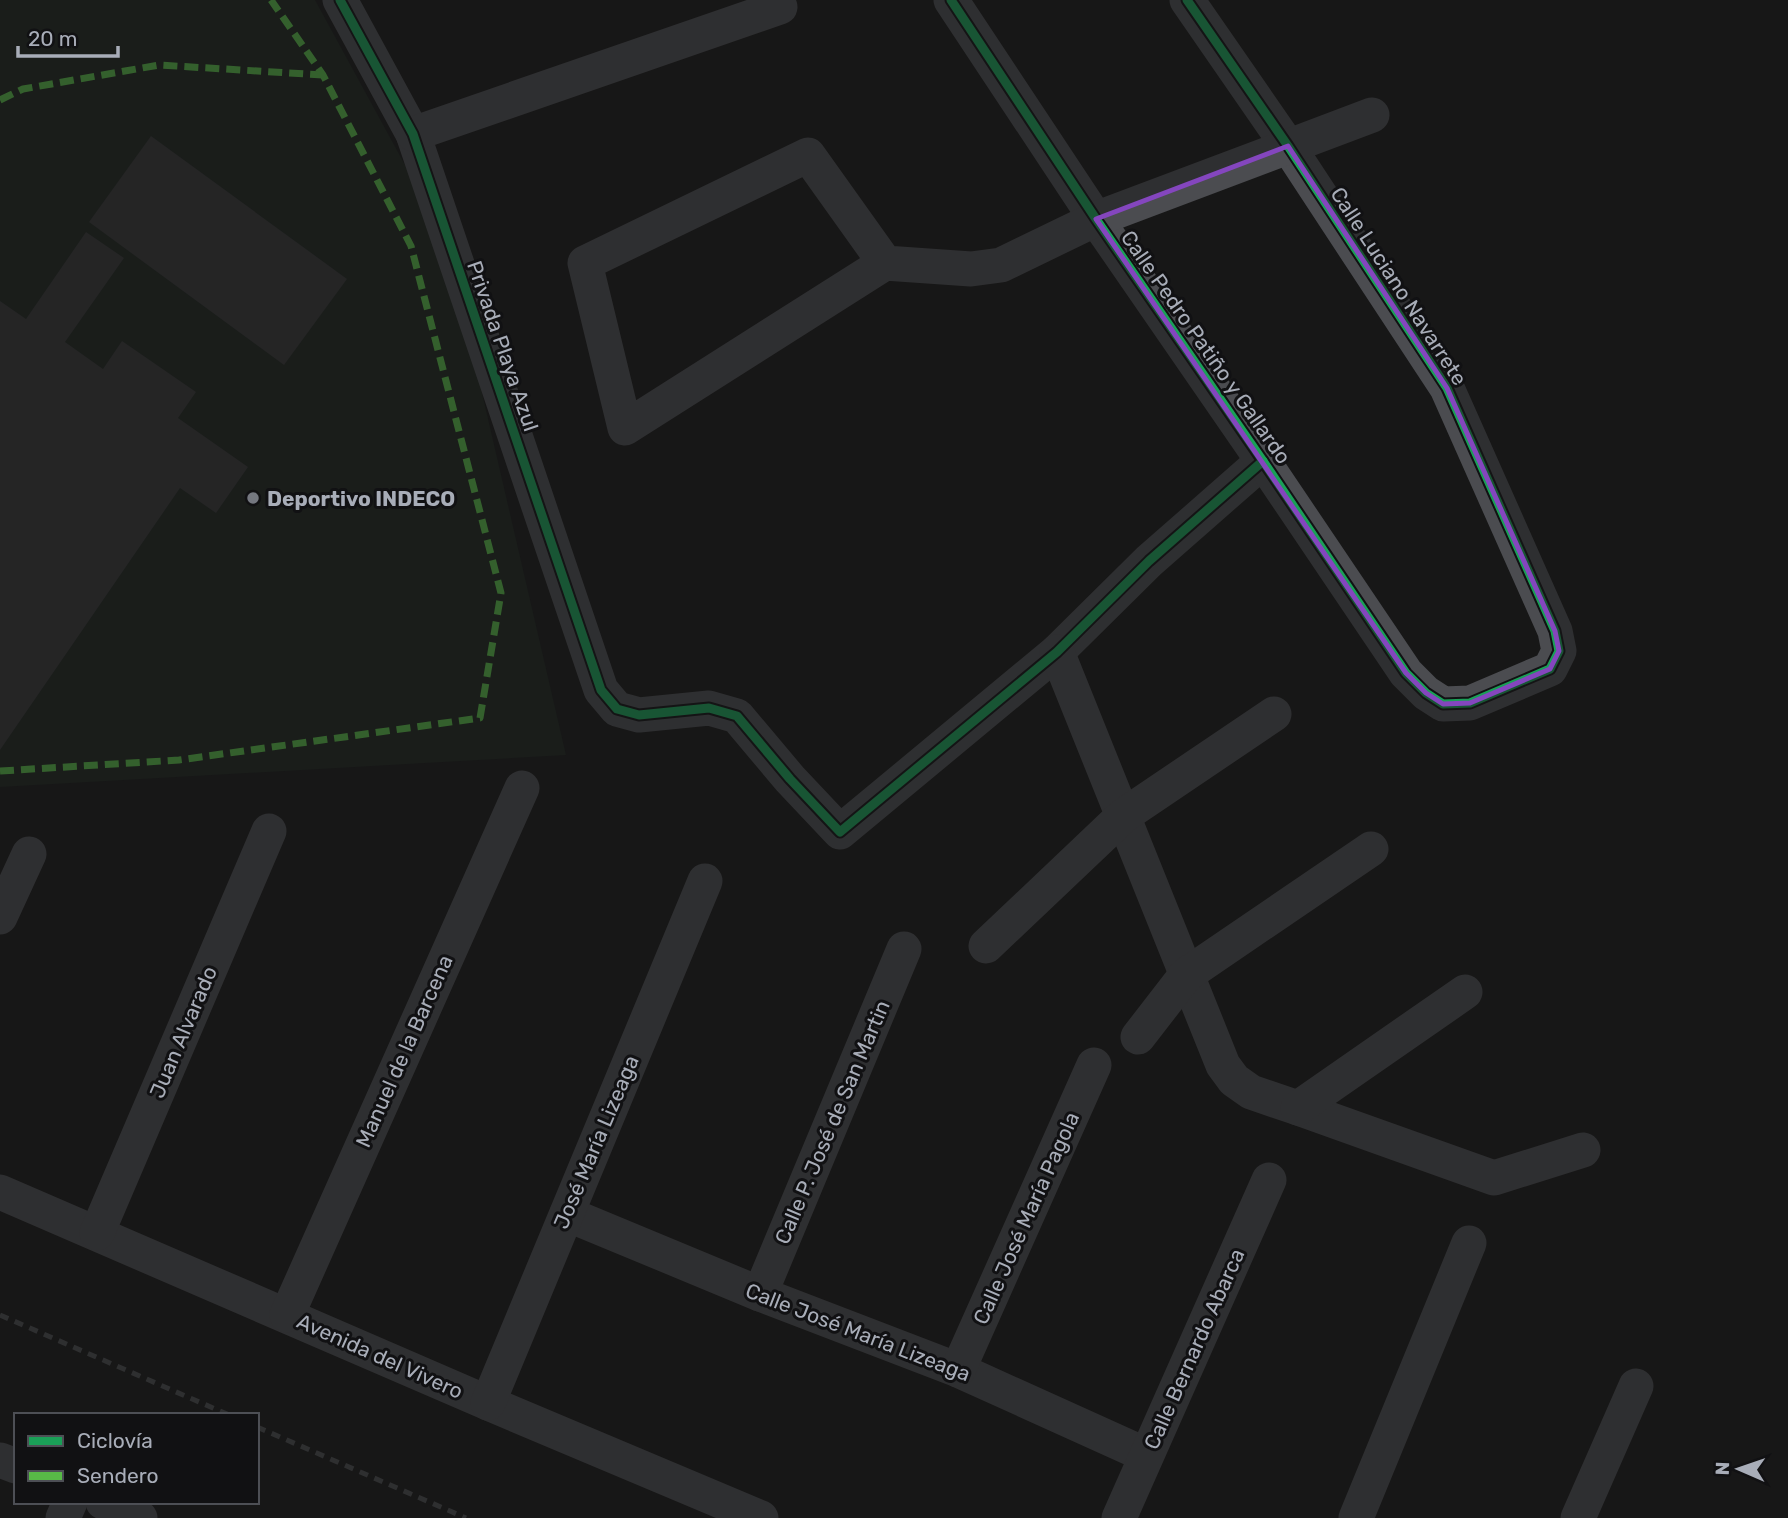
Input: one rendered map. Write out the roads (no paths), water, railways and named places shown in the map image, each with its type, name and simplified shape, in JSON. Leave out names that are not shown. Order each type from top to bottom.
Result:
[{"type":"street","name":"Privada Playa Azul","points":[[340,0],[413,134],[601,690],[617,709],[639,715],[709,708],[737,716],[790,779],[841,832],[1057,652]]},
{"type":"street","name":"Calle Pedro Patiño y Gallardo","points":[[950,0],[1406,673],[1426,693],[1443,704]]},
{"type":"street","name":"Calle Luciano Navarrete","points":[[1187,0],[1288,146],[1447,388],[1555,631],[1559,651],[1550,669],[1470,703],[1443,704]]},
{"type":"street","points":[[413,134],[780,7]]},
{"type":"street","name":"Calle Pedro Patiño y Gallardo","points":[[1096,219],[1372,115]]},
{"type":"street","points":[[885,263],[808,155],[586,263],[625,428],[885,263],[971,269],[1001,265],[1096,219]]},
{"type":"street","points":[[1263,461],[1149,561],[1057,652],[1223,1065],[1234,1080],[1251,1092],[1493,1178],[1583,1150]]},
{"type":"street","points":[[986,946],[1122,816],[1274,714]]},
{"type":"street","name":"Manuel de la Barcena","points":[[287,1315],[522,788]]},
{"type":"street","name":"Juan Alvarado","points":[[97,1233],[269,831]]},
{"type":"street","points":[[1138,1037],[1186,975],[1371,849]]},
{"type":"street","points":[[0,917],[29,855]]},
{"type":"street","name":"José María Lizeaga","points":[[488,1403],[705,881]]},
{"type":"street","name":"Calle P. José de San Martin","points":[[761,1294],[904,949]]},
{"type":"street","points":[[1298,1108],[1465,992]]},
{"type":"street","name":"Calle José María Pagola","points":[[958,1370],[1094,1065]]},
{"type":"street","name":"Calle Bernardo Abarca","points":[[1119,1518],[1269,1180]]},
{"type":"street","name":"Avenida del Vivero","points":[[0,1192],[761,1518]]},
{"type":"street","name":"Calle José María Lizeaga","points":[[567,1213],[761,1294],[958,1370],[1146,1455]]},
{"type":"street","points":[[1356,1518],[1469,1243]]},
{"type":"street","points":[[1578,1518],[1636,1386]]},
{"type":"street","points":[[108,1504],[140,1518]]},
{"type":"railway","points":[[0,1315],[224,1413]]},
{"type":"railway","points":[[259,1428],[466,1518]]},
{"type":"place","name":"Deportivo INDECO","points":[[253,498]]}]
